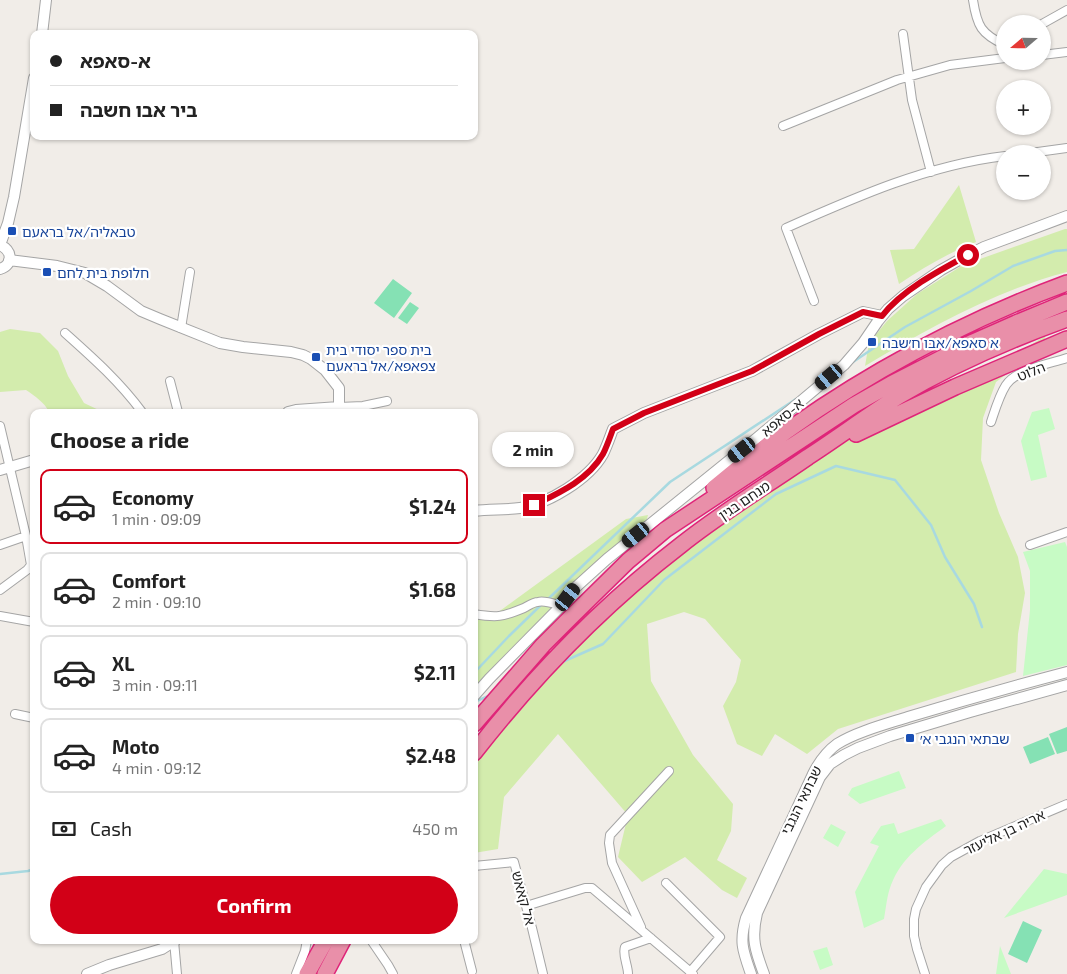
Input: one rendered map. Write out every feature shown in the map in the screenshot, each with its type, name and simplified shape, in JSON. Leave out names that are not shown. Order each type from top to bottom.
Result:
[{"type":"highway","points":[[665,530],[736,469],[790,428],[864,380],[928,343],[975,321],[1067,283]]},
{"type":"highway","name":"מנחם בגין","points":[[478,719],[571,617],[628,561],[665,530],[854,406],[892,384],[973,342],[1067,302]]},
{"type":"highway","name":"מנחם בגין","points":[[478,748],[496,724],[573,641],[639,578],[715,519],[900,396],[963,363],[1067,319]]},
{"type":"highway","points":[[808,458],[955,387],[1067,339]]},
{"type":"highway","points":[[307,974],[324,944]]},
{"type":"highway","points":[[324,974],[341,944]]},
{"type":"street","points":[[42,30],[46,0]]},
{"type":"street","points":[[973,0],[975,16],[979,25],[984,33],[996,41]]},
{"type":"street","points":[[1051,19],[1067,10]]},
{"type":"street","points":[[903,34],[912,100],[931,172]]},
{"type":"street","points":[[1051,54],[1067,52]]},
{"type":"street","points":[[783,126],[897,80],[950,65],[996,59]]},
{"type":"street","points":[[0,269],[5,267],[9,260],[9,252],[0,245],[12,206],[30,101]]},
{"type":"street","points":[[1051,150],[1067,148]]},
{"type":"street","points":[[814,301],[786,228],[862,195],[955,164],[996,157]]},
{"type":"street","name":"א-סאפא","points":[[478,691],[561,606],[576,587],[607,559],[844,365],[888,309],[918,285],[941,270],[984,247],[1067,216]]},
{"type":"street","points":[[9,260],[57,266],[86,273],[141,310],[220,343],[303,355],[325,370],[339,388],[339,407]]},
{"type":"street","points":[[181,328],[190,272]]},
{"type":"street","points":[[478,511],[519,508],[534,505],[566,490],[589,471],[602,455],[613,429],[644,413],[752,371],[863,312],[882,316]]},
{"type":"street","points":[[65,333],[105,369],[140,409]]},
{"type":"street","name":"הלוט","points":[[991,422],[1002,393],[1013,377],[1034,368],[1067,358]]},
{"type":"street","points":[[170,381],[177,409]]},
{"type":"street","points":[[310,409],[363,406],[387,401]]},
{"type":"street","points":[[0,426],[5,468],[26,536],[30,559]]},
{"type":"street","points":[[5,468],[30,461]]},
{"type":"street","points":[[1030,545],[1067,532]]},
{"type":"street","points":[[0,545],[26,536]]},
{"type":"street","points":[[0,590],[30,566]]},
{"type":"street","points":[[478,615],[492,617],[505,616],[536,602],[544,601],[561,606]]},
{"type":"street","points":[[0,616],[30,621]]},
{"type":"street","name":"שבתאי הנגבי","points":[[751,974],[742,941],[742,930],[746,918],[813,774],[820,760],[827,752],[842,741],[886,724],[967,699],[1067,672]]},
{"type":"street","name":"שבתאי הנגבי","points":[[764,974],[757,955],[754,939],[753,930],[757,913],[820,777],[830,764],[851,751],[890,736],[1067,685]]},
{"type":"street","points":[[14,714],[30,717]]},
{"type":"street","points":[[643,931],[612,863],[609,843],[610,835],[669,771]]},
{"type":"street","name":"אריה בן אליעזר","points":[[925,974],[914,936],[914,918],[926,887],[942,865],[980,841],[1067,804]]},
{"type":"street","name":"אל קאאש","points":[[478,866],[514,862],[543,974]]},
{"type":"street","points":[[526,906],[586,888],[592,888],[692,973],[720,937],[666,883]]},
{"type":"street","points":[[628,974],[623,952],[625,947],[651,938]]},
{"type":"street","points":[[87,974],[109,965],[162,949],[170,944]]},
{"type":"street","points":[[175,944],[178,974]]},
{"type":"street","points":[[296,974],[306,944]]},
{"type":"street","points":[[374,944],[393,974]]},
{"type":"street","points":[[465,944],[472,972]]},
{"type":"green space","points":[[959,185],[976,242],[936,261],[899,284],[890,250],[914,249]]},
{"type":"green space","points":[[1067,229],[1067,272],[1014,289],[988,300],[913,338],[865,366],[869,343],[887,321],[917,294],[963,265]]},
{"type":"green space","points":[[393,279],[412,293],[394,318],[374,303]]},
{"type":"green space","points":[[410,302],[419,308],[407,324],[398,318]]},
{"type":"green space","points":[[10,329],[40,333],[58,351],[68,376],[84,403],[97,409],[47,409],[36,397],[26,390],[0,392],[0,332]]},
{"type":"green space","points":[[1045,336],[1046,354],[1023,362],[996,382],[983,418],[981,460],[999,513],[1018,557],[1025,593],[1018,634],[1016,672],[838,729],[807,754],[775,734],[762,756],[737,744],[723,706],[736,682],[741,660],[705,619],[684,612],[647,624],[651,681],[693,755],[733,804],[731,831],[717,860],[747,878],[737,898],[722,890],[685,857],[642,882],[618,857],[628,815],[558,734],[504,797],[498,849],[478,852],[478,760],[571,652],[641,582],[898,396],[964,380]]},
{"type":"green space","points":[[1049,408],[1055,429],[1038,435],[1047,477],[1031,481],[1021,441],[1032,412]]},
{"type":"green space","points":[[648,515],[646,522],[580,579],[478,684],[478,617],[497,613],[626,519]]},
{"type":"green space","points":[[1065,542],[1067,547],[1067,665],[1023,676],[1030,610],[1030,571],[1023,552]]},
{"type":"green space","points":[[1067,727],[1067,751],[1057,754],[1049,734]]},
{"type":"green space","points":[[1048,737],[1055,754],[1030,764],[1023,747]]},
{"type":"green space","points":[[899,771],[906,788],[860,804],[848,795],[852,788]]},
{"type":"green space","points":[[941,819],[946,826],[914,851],[901,866],[888,893],[884,919],[864,928],[855,892],[879,846],[870,843],[881,826],[894,823],[898,834]]},
{"type":"green space","points":[[831,824],[846,832],[838,847],[823,838]]},
{"type":"green space","points":[[1044,869],[1067,874],[1067,895],[1004,918]]},
{"type":"green space","points":[[1023,921],[1042,930],[1027,963],[1008,954]]},
{"type":"green space","points":[[1000,946],[1011,974],[996,974]]},
{"type":"green space","points":[[827,947],[833,965],[820,970],[813,951]]},
{"type":"waterway","points":[[853,362],[905,327],[1013,266],[1055,251],[1067,250]]},
{"type":"waterway","points":[[546,601],[670,482],[796,399]]},
{"type":"waterway","points":[[560,663],[603,644],[664,580],[776,494],[836,466],[895,480],[931,525],[945,557],[974,604],[982,627]]},
{"type":"waterway","points":[[478,669],[542,604]]},
{"type":"waterway","points":[[519,682],[530,677]]},
{"type":"waterway","points":[[478,700],[491,695]]},
{"type":"waterway","points":[[0,874],[30,870]]},
{"type":"place","name":"טבאליה/אל בראעם","points":[[12,231]]},
{"type":"place","name":"חלופת בית לחם","points":[[47,272]]},
{"type":"place","name":"א סאפא/אבו ח׳שבה","points":[[872,342]]},
{"type":"place","name":"בית ספר יסודי בית צפאפא/אל בראעם","points":[[316,357]]},
{"type":"place","name":"שבתאי הנגבי א׳","points":[[910,738]]},
{"type":"route","points":[[534,505],[566,490],[589,471],[602,455],[613,429],[644,413],[752,371],[863,312],[882,316],[918,285],[968,255]]}]
